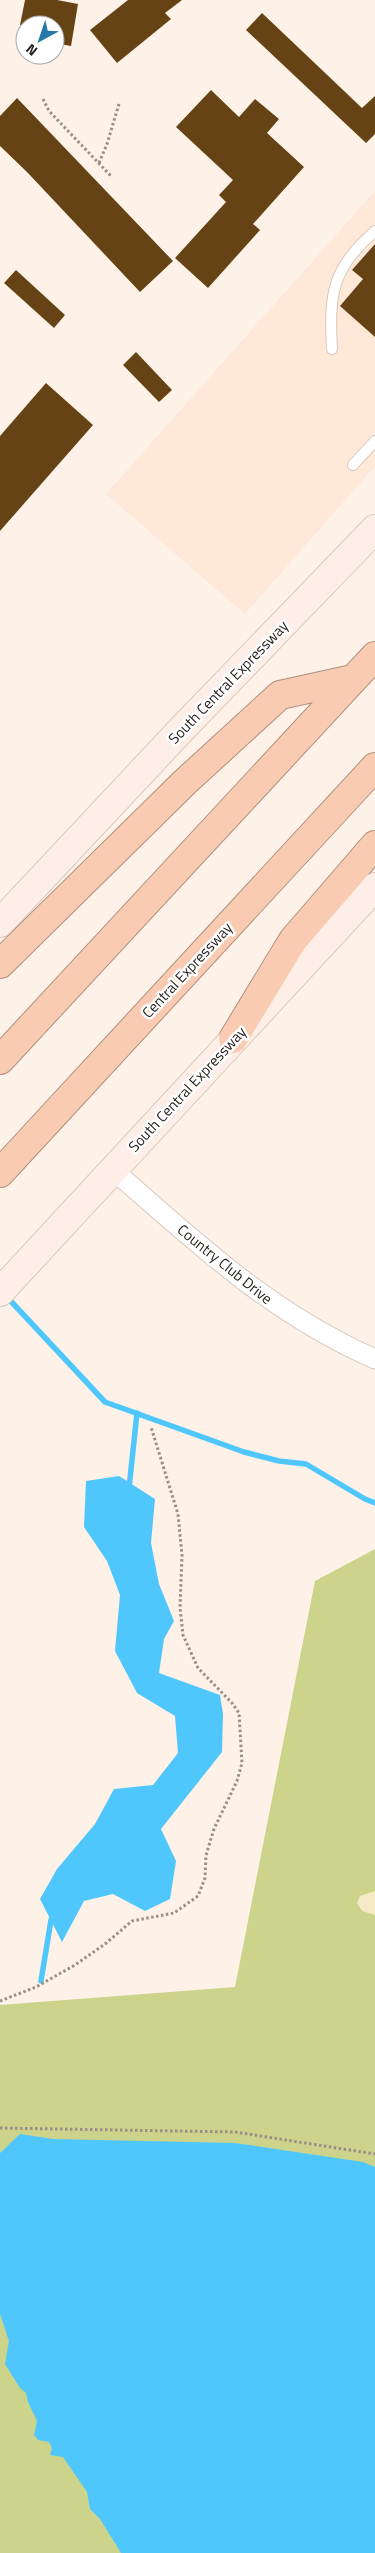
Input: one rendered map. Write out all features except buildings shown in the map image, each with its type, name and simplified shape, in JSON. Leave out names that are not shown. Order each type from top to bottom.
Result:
[{"type":"highway","points":[[0,1060],[375,656]]},
{"type":"highway","points":[[0,964],[184,782],[280,695],[353,679]]},
{"type":"highway","name":"Central Expressway","points":[[0,1173],[375,767]]},
{"type":"highway","points":[[233,1039],[293,940],[375,845]]},
{"type":"main road","name":"South Central Expressway","points":[[0,923],[179,732],[375,529]]},
{"type":"main road","name":"South Central Expressway","points":[[0,1292],[375,887]]},
{"type":"street","name":"Country Club Drive","points":[[112,1169],[241,1280],[313,1328],[375,1359]]},
{"type":"lane","points":[[332,349],[330,312],[335,286],[342,267],[356,248],[375,231]]},
{"type":"lane","points":[[353,464],[375,440]]},
{"type":"path","points":[[43,99],[49,111],[111,176]]},
{"type":"path","points":[[99,163],[119,104]]},
{"type":"path","points":[[0,2001],[36,1986],[75,1965],[105,1944],[132,1921],[174,1913],[198,1896],[205,1878],[206,1855],[214,1829],[232,1796],[240,1772],[242,1753],[239,1713],[232,1703],[198,1668],[183,1635],[180,1607],[182,1555],[178,1514],[151,1427]]},
{"type":"path","points":[[0,2128],[235,2132],[375,2154]]},
{"type":"shaded area","points":[[375,191],[375,466],[245,614],[106,494]]},
{"type":"green space","points":[[375,1549],[375,2553],[0,2553],[0,2005],[235,1987],[315,1581]]},
{"type":"sand","points":[[375,1891],[375,1915],[362,1911],[357,1903],[360,1896]]},
{"type":"water","points":[[119,1476],[155,1499],[151,1543],[159,1584],[174,1621],[164,1639],[159,1673],[220,1695],[223,1714],[222,1752],[161,1829],[176,1861],[170,1899],[145,1911],[113,1894],[84,1901],[62,1942],[40,1899],[57,1869],[95,1824],[114,1789],[153,1785],[178,1753],[175,1716],[137,1693],[115,1651],[120,1595],[107,1561],[84,1527],[86,1481]]},
{"type":"water","points":[[20,2134],[53,2139],[235,2143],[363,2162],[375,2167],[375,2553],[121,2553],[100,2519],[90,2509],[87,2492],[63,2457],[50,2455],[52,2448],[49,2442],[38,2440],[34,2435],[37,2421],[26,2393],[20,2388],[5,2364],[9,2341],[0,2314],[0,2153]]},
{"type":"waterway","points":[[6,1296],[105,1402],[244,1452],[279,1461],[306,1464],[375,1503]]},
{"type":"waterway","points":[[129,1488],[137,1413]]},
{"type":"waterway","points":[[41,1981],[51,1920],[54,1916]]}]
